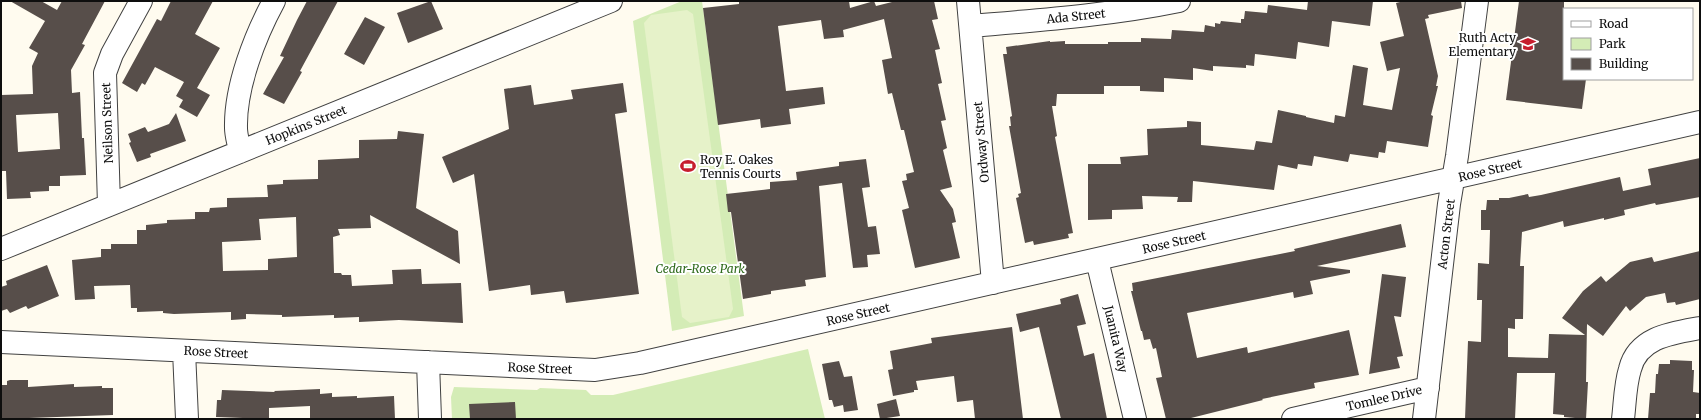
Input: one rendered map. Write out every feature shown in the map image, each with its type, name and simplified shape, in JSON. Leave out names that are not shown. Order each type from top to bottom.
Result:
[{"type":"street","name":"Neilson Street","points":[[109,205],[105,74],[112,54],[141,1]]},
{"type":"street","points":[[240,152],[236,130],[240,92],[265,18],[274,1]]},
{"type":"street","name":"Hopkins Street","points":[[1,249],[240,152],[578,7],[611,1]]},
{"type":"street","name":"Ordway Street","points":[[968,1],[993,283]]},
{"type":"street","name":"Ada Street","points":[[971,26],[1091,16],[1180,1]]},
{"type":"street","name":"Acton Street","points":[[1424,419],[1448,204],[1453,178],[1477,1]]},
{"type":"street","name":"Rose Street","points":[[1,342],[548,368],[607,369],[640,363],[1097,260],[1700,122]]},
{"type":"street","name":"Juanita Way","points":[[1097,260],[1135,419]]},
{"type":"street","points":[[1623,419],[1630,370],[1635,357],[1644,345],[1657,338],[1700,328]]},
{"type":"street","points":[[184,351],[187,419]]},
{"type":"street","points":[[428,362],[430,419]]},
{"type":"street","name":"Tomlee Drive","points":[[1293,419],[1428,388]]},
{"type":"green space","name":"Roy E. Oakes Tennis Courts","points":[[682,1],[702,1],[744,316],[672,331],[633,21]]},
{"type":"green space","name":"Roy E. Oakes Tennis Courts","points":[[687,10],[693,14],[733,309],[729,317],[690,323],[682,317],[644,23],[651,15]]},
{"type":"green space","points":[[808,349],[825,419],[452,419],[451,397],[454,387],[586,390],[591,395],[613,395]]},
{"type":"building","points":[[10,1],[41,1],[57,10],[62,1],[105,1],[82,44],[85,45],[71,70],[72,93],[80,92],[82,138],[84,138],[86,175],[60,176],[60,186],[49,186],[49,191],[30,192],[31,198],[7,199],[6,171],[1,171],[1,95],[33,94],[32,66],[38,53],[29,48],[45,21]],"holes":[[[58,113],[60,149],[18,152],[16,115]]]},
{"type":"building","points":[[171,1],[213,1],[195,34],[220,48],[197,88],[210,95],[197,117],[179,107],[183,100],[176,96],[184,82],[155,67],[145,85],[142,83],[137,92],[122,83],[157,19],[161,21]]},
{"type":"building","points":[[307,1],[338,1],[284,104],[263,94],[284,57],[280,56]]},
{"type":"building","points":[[431,1],[443,29],[408,43],[397,13]]},
{"type":"building","points":[[739,1],[849,1],[850,8],[874,1],[876,6],[896,1],[934,1],[938,19],[932,20],[940,49],[935,50],[942,83],[938,84],[946,120],[941,121],[947,148],[943,150],[952,187],[940,190],[953,209],[956,222],[952,223],[960,258],[915,268],[902,210],[909,208],[902,181],[907,180],[906,174],[914,172],[904,130],[901,130],[892,93],[888,94],[882,60],[892,58],[884,19],[843,30],[844,37],[824,39],[821,20],[778,26],[786,91],[823,87],[825,104],[789,109],[791,124],[761,128],[760,119],[718,125],[703,8],[739,4]]},
{"type":"building","points":[[1308,1],[1373,1],[1370,26],[1332,21],[1329,47],[1298,42],[1296,59],[1255,54],[1254,66],[1246,65],[1246,68],[1213,66],[1213,71],[1193,68],[1193,80],[1164,78],[1164,92],[1140,91],[1140,86],[1104,86],[1104,94],[1057,94],[1056,106],[1052,106],[1057,136],[1055,137],[1073,233],[1068,234],[1069,238],[1034,245],[1033,241],[1025,243],[1016,198],[1019,197],[1018,194],[1021,193],[1009,126],[1011,126],[1010,117],[1012,116],[1003,54],[1007,54],[1006,47],[1050,41],[1065,41],[1065,44],[1108,44],[1108,42],[1141,42],[1141,38],[1171,39],[1172,30],[1204,32],[1205,25],[1215,27],[1215,23],[1220,24],[1221,21],[1241,23],[1241,19],[1244,19],[1245,11],[1267,13],[1268,5],[1307,10]]},
{"type":"building","points":[[1404,1],[1461,1],[1462,8],[1428,15],[1429,18],[1425,19],[1438,76],[1436,86],[1438,86],[1431,115],[1433,116],[1428,147],[1387,141],[1385,153],[1379,152],[1378,158],[1350,154],[1348,162],[1314,156],[1312,166],[1298,164],[1297,169],[1278,165],[1274,190],[1193,181],[1192,202],[1177,202],[1178,197],[1142,196],[1143,209],[1112,210],[1112,219],[1088,220],[1088,164],[1121,164],[1120,157],[1148,155],[1147,129],[1187,127],[1187,121],[1201,122],[1201,145],[1254,150],[1256,141],[1272,143],[1278,110],[1334,123],[1335,115],[1345,117],[1353,65],[1368,68],[1363,105],[1392,110],[1400,68],[1387,71],[1380,42],[1404,36],[1396,3]]},
{"type":"building","points":[[1519,1],[1564,1],[1563,80],[1586,80],[1582,109],[1506,100]]},
{"type":"building","points":[[365,17],[385,27],[364,65],[344,54]]},
{"type":"building","points":[[623,83],[627,112],[615,114],[639,294],[566,303],[564,291],[531,295],[530,285],[489,291],[474,174],[453,183],[442,157],[509,129],[504,89],[531,85],[534,105],[573,99],[571,90]]},
{"type":"building","points":[[176,113],[186,141],[150,154],[151,157],[137,162],[129,143],[131,142],[128,134],[145,127],[148,132],[169,124]]},
{"type":"building","points":[[398,131],[424,134],[416,208],[458,231],[460,264],[370,215],[371,228],[338,229],[340,235],[333,237],[334,273],[351,275],[352,286],[393,284],[392,270],[421,269],[422,284],[461,283],[463,323],[399,320],[359,322],[359,317],[334,318],[334,315],[282,317],[282,315],[246,314],[246,319],[231,320],[231,312],[174,314],[163,313],[163,311],[137,312],[137,308],[131,308],[130,285],[94,286],[95,299],[75,300],[72,260],[101,257],[101,249],[111,249],[111,244],[137,244],[137,230],[146,230],[146,225],[167,223],[167,220],[195,219],[195,212],[209,212],[210,208],[227,207],[227,198],[268,197],[267,185],[283,184],[283,180],[318,179],[318,160],[359,158],[359,140],[397,139]],"holes":[[[296,217],[297,257],[268,259],[268,270],[223,271],[222,242],[261,240],[259,219]]]},
{"type":"building","points":[[1700,158],[1700,197],[1656,205],[1655,203],[1624,210],[1625,215],[1604,220],[1604,218],[1564,227],[1563,221],[1522,232],[1520,266],[1524,266],[1523,319],[1515,319],[1515,329],[1508,328],[1508,357],[1548,358],[1549,334],[1585,335],[1562,318],[1583,291],[1601,276],[1606,282],[1630,262],[1652,257],[1654,262],[1700,251],[1700,299],[1676,305],[1675,302],[1667,303],[1665,293],[1646,297],[1630,311],[1626,306],[1603,336],[1587,324],[1586,382],[1588,382],[1586,419],[1564,417],[1564,415],[1553,414],[1555,373],[1517,373],[1515,419],[1465,419],[1468,341],[1481,342],[1482,300],[1477,300],[1478,263],[1489,264],[1490,230],[1481,230],[1481,210],[1486,210],[1487,200],[1499,200],[1499,198],[1509,198],[1528,194],[1529,197],[1541,195],[1620,177],[1623,191],[1651,185],[1648,169]]},
{"type":"building","points":[[866,159],[870,187],[862,188],[868,227],[876,226],[880,254],[867,255],[868,267],[853,268],[842,183],[819,186],[826,277],[805,280],[806,286],[771,291],[771,294],[743,299],[731,212],[728,212],[726,194],[770,189],[770,182],[797,180],[796,172],[839,166],[839,162]]},
{"type":"building","points":[[1401,224],[1406,247],[1317,266],[1350,270],[1350,273],[1310,281],[1313,294],[1294,298],[1293,292],[1187,313],[1197,358],[1247,347],[1248,353],[1349,330],[1359,375],[1314,383],[1315,388],[1262,399],[1263,400],[1187,419],[1166,419],[1156,378],[1162,377],[1156,348],[1153,349],[1150,339],[1144,340],[1131,291],[1133,291],[1132,283],[1295,251],[1294,249]]},
{"type":"building","points":[[47,265],[59,296],[28,309],[26,306],[10,313],[7,309],[1,311],[1,287],[7,285],[6,281]]},
{"type":"building","points":[[1382,274],[1406,277],[1401,317],[1394,316],[1403,356],[1397,357],[1400,368],[1369,374]]},
{"type":"building","points":[[1078,294],[1086,324],[1077,326],[1084,356],[1094,353],[1107,419],[1061,419],[1039,327],[1020,332],[1016,314],[1061,304],[1060,299]]},
{"type":"building","points":[[1012,327],[1023,419],[975,419],[973,400],[957,402],[954,376],[916,381],[918,390],[893,396],[888,370],[893,369],[890,351],[932,343],[931,338]]},
{"type":"building","points":[[1670,360],[1692,361],[1692,370],[1694,370],[1693,392],[1700,393],[1700,414],[1696,414],[1696,419],[1648,419],[1650,393],[1655,393],[1656,374],[1658,374],[1659,364],[1670,364]]},
{"type":"building","points":[[839,361],[844,377],[852,376],[858,410],[844,412],[843,405],[834,407],[832,400],[829,400],[822,364]]},
{"type":"building","points":[[28,380],[28,387],[74,384],[74,387],[102,386],[102,388],[113,388],[113,415],[1,419],[1,385],[7,385],[7,381]]},
{"type":"building","points":[[320,389],[320,394],[332,393],[332,397],[357,396],[357,398],[394,396],[395,419],[310,419],[310,406],[269,408],[269,419],[216,417],[217,400],[221,400],[222,390],[275,392],[274,391]]},
{"type":"building","points":[[896,399],[900,416],[880,419],[877,404]]},
{"type":"building","points":[[515,402],[516,419],[470,419],[469,404]]},
{"type":"place","name":"Ruth Acty Elementary","points":[[1528,44]]},
{"type":"place","name":"Roy E. Oakes Tennis Courts","points":[[688,166]]},
{"type":"park label","name":"Cedar-Rose Park","points":[[700,268]]}]
